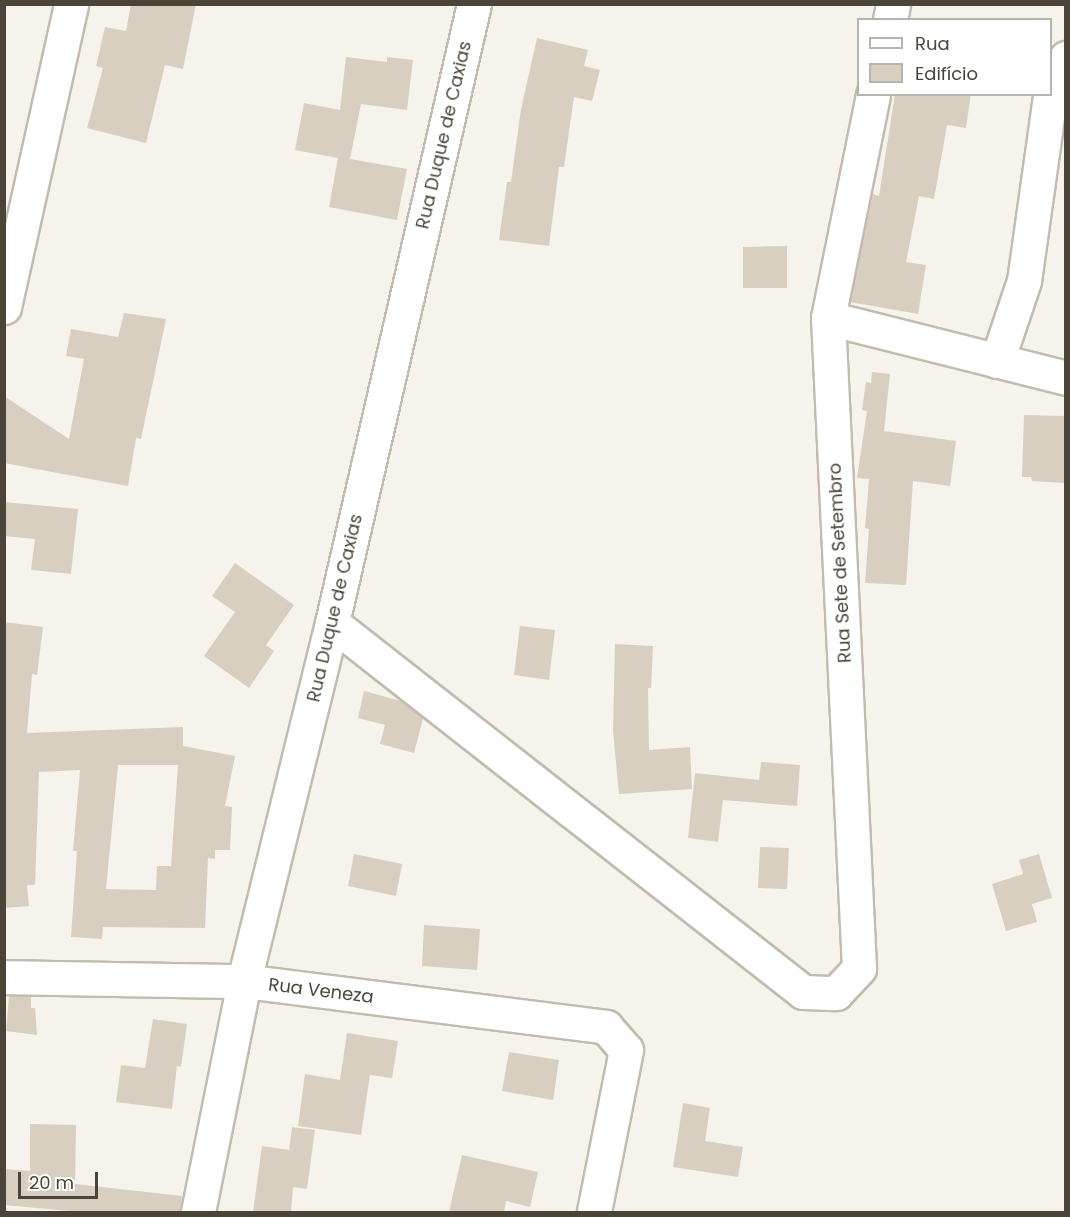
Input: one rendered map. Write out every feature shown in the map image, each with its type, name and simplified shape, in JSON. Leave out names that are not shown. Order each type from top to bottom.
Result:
[{"type":"street","points":[[4,306],[71,4]]},
{"type":"street","name":"Rua Duque de Caxias","points":[[198,1212],[244,981],[332,623],[474,4]]},
{"type":"street","points":[[1052,81],[1053,74],[1065,58]]},
{"type":"street","name":"Rua Sete de Setembro","points":[[332,623],[803,993],[836,993],[860,968],[828,318],[873,96]]},
{"type":"street","points":[[997,361],[1024,281],[1050,96]]},
{"type":"street","points":[[828,318],[1065,378]]},
{"type":"street","name":"Rua Veneza","points":[[4,977],[244,981],[606,1027],[626,1050],[594,1212]]},
{"type":"building","points":[[131,4],[196,4],[183,69],[165,65],[146,143],[87,128],[103,68],[96,66],[105,27],[126,31]]},
{"type":"building","points":[[537,38],[588,50],[584,66],[600,70],[592,101],[574,97],[564,167],[559,167],[549,246],[499,240],[507,182],[511,182],[521,109]]},
{"type":"building","points":[[346,57],[387,62],[387,57],[413,60],[407,110],[361,104],[350,159],[407,169],[397,220],[329,207],[338,158],[295,150],[304,103],[340,110]]},
{"type":"building","points":[[895,96],[971,96],[966,128],[947,125],[934,199],[919,196],[906,262],[926,265],[918,314],[850,302],[873,194],[879,196]]},
{"type":"building","points":[[787,246],[787,288],[743,288],[743,247]]},
{"type":"building","points":[[124,313],[166,319],[141,439],[136,438],[128,486],[4,463],[4,396],[69,439],[84,359],[66,356],[71,329],[118,337]]},
{"type":"building","points":[[872,372],[890,374],[884,431],[956,441],[950,486],[913,481],[906,585],[865,583],[869,529],[865,528],[869,479],[857,478],[867,411],[862,410],[866,382],[871,383]]},
{"type":"building","points":[[1024,415],[1065,416],[1065,483],[1032,481],[1031,477],[1022,477]]},
{"type":"building","points":[[4,502],[78,509],[71,574],[31,570],[35,539],[4,536]]},
{"type":"building","points":[[235,563],[294,605],[266,645],[274,651],[249,688],[204,656],[235,612],[212,596]]},
{"type":"building","points":[[4,622],[43,627],[37,675],[32,674],[27,733],[183,727],[183,746],[235,756],[225,806],[232,807],[230,850],[215,850],[215,859],[208,858],[205,928],[103,927],[102,939],[71,937],[77,851],[73,851],[80,770],[39,772],[35,885],[27,885],[29,906],[4,908]],"holes":[[[118,765],[178,765],[171,866],[157,866],[156,890],[106,889]]]},
{"type":"building","points":[[520,626],[555,630],[549,680],[514,675]]},
{"type":"building","points":[[615,644],[653,646],[651,688],[648,688],[649,750],[690,747],[692,789],[619,794],[613,731]]},
{"type":"building","points":[[364,691],[401,701],[423,718],[414,753],[380,744],[385,725],[358,718]]},
{"type":"building","points":[[761,762],[800,765],[797,806],[723,800],[718,842],[688,838],[695,773],[759,780]]},
{"type":"building","points":[[760,847],[789,848],[787,889],[758,888]]},
{"type":"building","points":[[354,854],[402,864],[396,896],[348,886]]},
{"type":"building","points":[[1039,854],[1052,898],[1032,904],[1037,922],[1006,931],[992,884],[1023,874],[1019,860]]},
{"type":"building","points":[[424,925],[480,929],[477,970],[422,966]]},
{"type":"building","points":[[9,996],[31,996],[31,1008],[35,1008],[37,1035],[6,1031]]},
{"type":"building","points":[[153,1019],[187,1024],[181,1067],[177,1066],[172,1109],[116,1102],[121,1065],[145,1068]]},
{"type":"building","points":[[347,1033],[398,1041],[392,1078],[370,1075],[361,1135],[298,1126],[305,1074],[340,1080]]},
{"type":"building","points":[[509,1052],[559,1060],[553,1100],[502,1091]]},
{"type":"building","points":[[683,1103],[710,1108],[705,1141],[743,1147],[738,1177],[673,1167]]},
{"type":"building","points":[[30,1124],[76,1125],[75,1184],[182,1196],[180,1212],[79,1212],[4,1205],[4,1169],[30,1171]]},
{"type":"building","points":[[292,1127],[315,1130],[307,1189],[293,1187],[291,1212],[253,1212],[262,1146],[289,1150]]},
{"type":"building","points":[[462,1155],[538,1172],[530,1207],[506,1201],[504,1212],[449,1212]]}]
